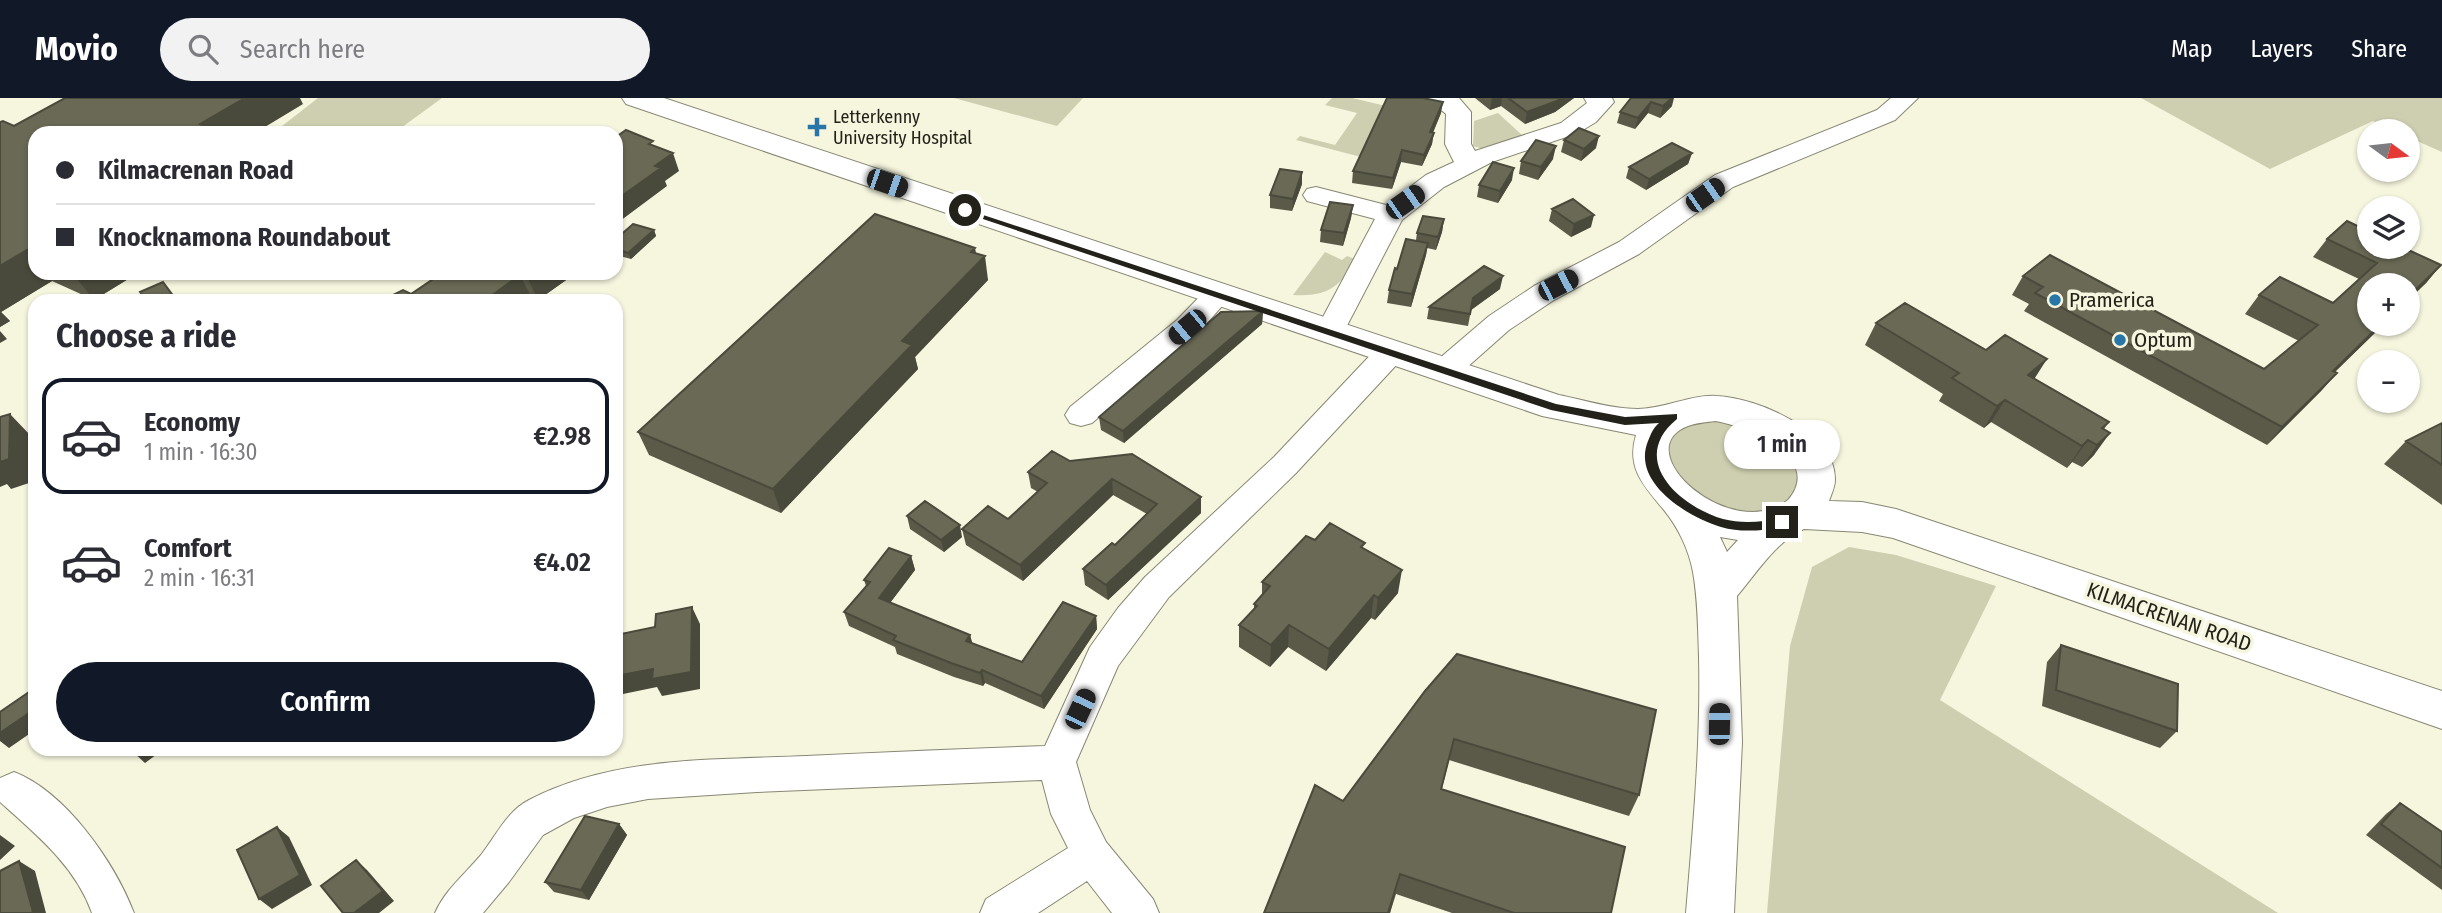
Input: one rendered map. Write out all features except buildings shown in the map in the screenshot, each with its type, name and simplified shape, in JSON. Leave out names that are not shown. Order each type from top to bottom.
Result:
[{"type":"main road","points":[[636,98],[1555,407],[1640,422],[1673,417],[1703,408],[1750,414],[1783,430],[1844,487],[1896,524]]},
{"type":"main road","points":[[1555,407],[1600,433],[1652,470],[1663,487],[1680,504],[1702,539],[1710,561],[1716,592],[1720,686],[1718,800],[1710,913]]},
{"type":"main road","points":[[1652,470],[1651,443],[1659,428],[1673,417]]},
{"type":"main road","points":[[1716,592],[1759,543],[1807,506],[1815,487],[1812,466],[1807,455]]},
{"type":"main road","points":[[1680,504],[1701,516],[1725,524],[1761,527],[1791,518],[1862,517],[1896,524]]},
{"type":"main road","name":"KILMACRENAN ROAD","points":[[1896,524],[2442,710]]},
{"type":"street","points":[[1433,98],[1450,103],[1459,112],[1458,144],[1469,165]]},
{"type":"street","points":[[1330,332],[1391,215],[1435,181],[1484,155],[1583,121],[1602,102],[1596,98]]},
{"type":"street","points":[[1445,370],[1499,323],[1544,293],[1629,248],[1724,181],[1886,114],[1900,106],[1906,98]]},
{"type":"street","points":[[1316,195],[1391,215]]},
{"type":"street","points":[[1081,415],[1187,327],[1218,295]]},
{"type":"street","points":[[1138,913],[1092,855],[1071,814],[1057,762],[1103,658],[1157,587],[1286,465],[1390,353]]},
{"type":"street","points":[[456,913],[495,870],[529,822],[564,803],[607,789],[648,782],[757,775],[1057,762]]},
{"type":"street","points":[[14,790],[43,815],[86,861],[107,891],[113,913]]},
{"type":"street","points":[[1001,913],[1092,855]]},
{"type":"green space","points":[[318,98],[442,98],[404,126],[282,126]]},
{"type":"green space","points":[[954,98],[1083,98],[1057,126]]},
{"type":"green space","points":[[1332,98],[1352,98],[1386,106],[1361,157],[1296,140],[1300,136],[1335,145],[1357,113],[1325,105]]},
{"type":"green space","points":[[2141,98],[2442,98],[2442,152],[2420,142],[2420,119],[2357,119],[2357,128],[2270,169]]},
{"type":"green space","points":[[1498,113],[1522,135],[1483,149],[1473,146],[1474,121]]},
{"type":"green space","points":[[1325,252],[1342,260],[1347,256],[1358,260],[1338,283],[1324,292],[1293,295]]},
{"type":"green space","points":[[1706,419],[1747,424],[1779,441],[1800,473],[1795,497],[1756,517],[1683,494],[1664,447],[1679,428]]},
{"type":"green space","points":[[1849,547],[1896,555],[1996,586],[1940,700],[2278,913],[1767,913],[1790,646],[1812,567]]},
{"type":"place","name":"Letterkenny University Hospital","points":[[817,127]]},
{"type":"place","name":"Pramerica","points":[[2055,300]]},
{"type":"place","name":"Optum","points":[[2120,340]]},
{"type":"route","points":[[965,210],[1555,407],[1625,421],[1640,422],[1673,417],[1654,435],[1649,452],[1652,470],[1671,496],[1701,516],[1725,524],[1761,527],[1782,522]]}]
